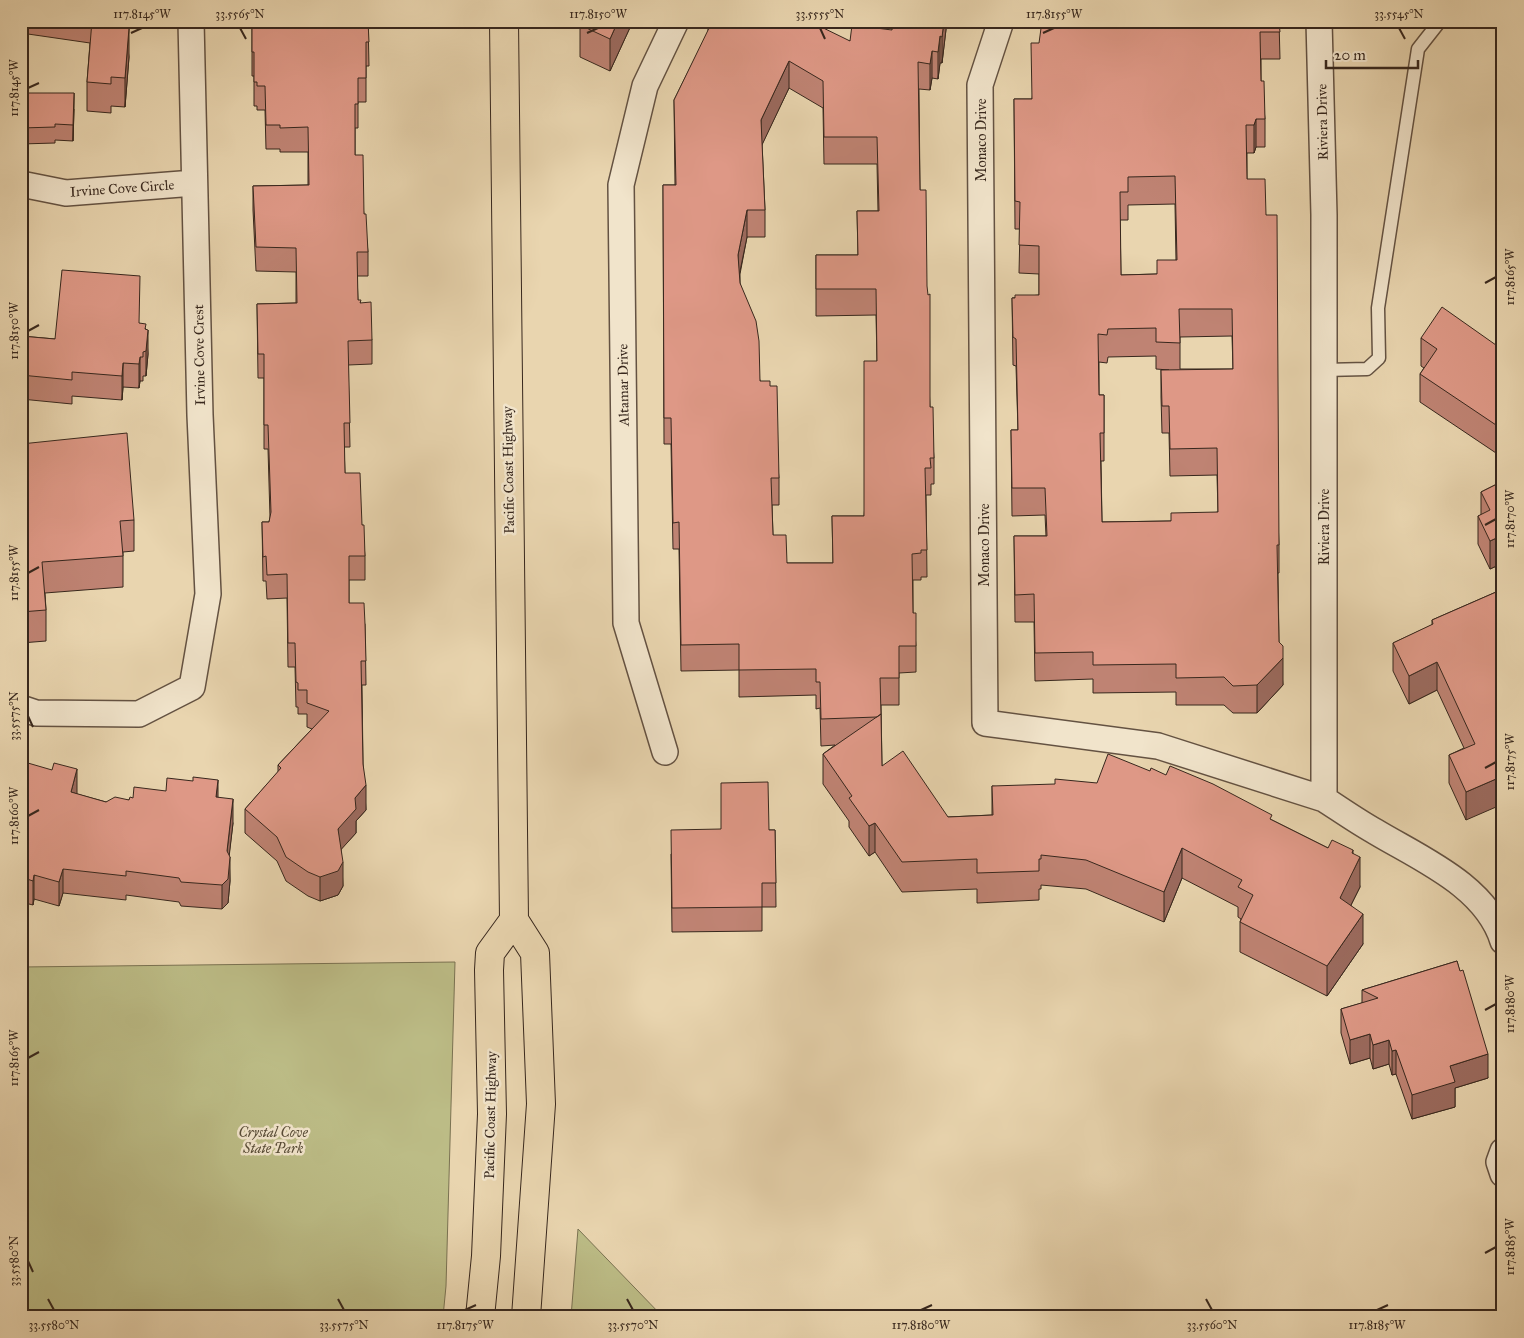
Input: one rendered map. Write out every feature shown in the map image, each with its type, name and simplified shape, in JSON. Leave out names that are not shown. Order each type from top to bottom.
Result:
[{"type":"highway","name":"Pacific Coast Highway","points":[[480,1317],[486,1256],[492,1114],[490,953],[514,920],[504,21]]},
{"type":"highway","points":[[514,920],[535,953],[541,1104],[526,1317]]},
{"type":"street","name":"Irvine Cove Crest","points":[[21,708],[36,713],[139,714],[192,687],[208,594],[194,182],[191,21]]},
{"type":"street","name":"Altamar Drive","points":[[665,752],[626,623],[621,185],[645,86],[676,21]]},
{"type":"street","name":"Monaco Drive","points":[[1001,21],[980,85],[985,723],[1158,746],[1324,799]]},
{"type":"street","name":"Riviera Drive","points":[[1319,21],[1324,215],[1324,799]]},
{"type":"street","name":"Irvine Cove Circle","points":[[21,184],[66,193],[194,182]]},
{"type":"street","points":[[1324,799],[1424,859],[1470,892],[1499,928],[1503,941]]},
{"type":"street","points":[[1503,1151],[1499,1162],[1503,1174]]},
{"type":"lane","points":[[1324,370],[1367,369],[1379,358],[1380,299],[1418,50],[1440,21]]},
{"type":"green space","name":"Crystal Cove State Park","points":[[455,962],[446,1286],[443,1317],[21,1317],[21,967]]},
{"type":"green space","points":[[578,1229],[663,1317],[571,1317]]},
{"type":"building","points":[[92,21],[124,21],[123,27],[129,28],[125,78],[111,77],[111,84],[87,82]]},
{"type":"building","points":[[252,21],[368,21],[369,42],[366,42],[366,78],[358,78],[358,104],[355,104],[355,155],[363,155],[364,214],[366,214],[368,252],[357,252],[358,300],[361,300],[360,303],[371,302],[372,340],[348,341],[350,423],[344,423],[345,473],[360,473],[362,525],[364,525],[365,556],[349,556],[349,603],[364,603],[366,661],[361,661],[363,764],[366,785],[355,798],[356,809],[338,829],[343,862],[338,871],[320,877],[308,872],[286,857],[277,837],[245,809],[281,768],[278,765],[329,711],[307,703],[307,690],[298,690],[295,643],[288,643],[287,574],[267,575],[266,556],[263,557],[262,522],[269,522],[271,512],[268,425],[264,425],[264,354],[258,354],[257,304],[297,303],[296,248],[256,247],[253,186],[309,185],[308,127],[280,128],[280,125],[266,125],[265,86],[257,86],[257,82],[254,82]]},
{"type":"building","points":[[582,21],[618,21],[610,39],[580,25]]},
{"type":"building","points":[[708,21],[809,21],[850,41],[852,25],[892,30],[893,21],[944,21],[938,52],[932,51],[930,64],[918,62],[920,190],[926,190],[927,286],[928,295],[930,294],[930,407],[933,407],[934,458],[930,458],[931,468],[925,468],[927,550],[921,550],[921,553],[912,554],[913,613],[916,613],[916,646],[899,646],[899,678],[880,678],[881,714],[877,717],[821,719],[820,682],[816,682],[816,669],[739,670],[739,644],[681,645],[679,522],[673,523],[671,418],[664,418],[663,185],[676,185],[674,100],[711,24]],"holes":[[[789,61],[823,81],[824,137],[877,137],[879,211],[857,211],[858,255],[816,255],[816,289],[876,289],[877,361],[864,361],[864,516],[832,516],[833,563],[787,563],[786,535],[773,535],[771,478],[779,478],[777,386],[770,386],[770,381],[760,381],[759,341],[756,321],[740,283],[738,255],[747,210],[765,210],[761,120]]]},
{"type":"building","points":[[1042,21],[1279,21],[1280,32],[1260,32],[1261,81],[1264,81],[1265,119],[1256,119],[1254,125],[1246,125],[1247,179],[1265,179],[1266,215],[1277,215],[1279,545],[1277,545],[1279,642],[1283,646],[1283,658],[1257,685],[1233,686],[1224,677],[1176,678],[1176,664],[1093,665],[1093,652],[1035,653],[1034,594],[1015,595],[1014,536],[1047,536],[1045,488],[1012,488],[1011,430],[1018,430],[1016,339],[1013,337],[1012,298],[1015,298],[1015,295],[1039,295],[1039,246],[1019,245],[1020,202],[1015,201],[1014,99],[1032,99],[1031,43],[1039,43]],"holes":[[[1175,176],[1177,260],[1157,260],[1157,274],[1121,275],[1120,192],[1128,192],[1128,177]],[[1179,309],[1232,309],[1233,369],[1161,370],[1162,406],[1169,406],[1170,449],[1217,448],[1218,512],[1171,513],[1171,521],[1102,522],[1100,433],[1104,433],[1104,395],[1099,395],[1098,334],[1107,335],[1108,329],[1156,328],[1156,342],[1180,343]]]},
{"type":"building","points":[[21,93],[74,93],[73,125],[55,124],[55,127],[21,128]]},
{"type":"building","points":[[62,270],[140,276],[139,323],[146,324],[145,329],[148,330],[146,351],[143,352],[143,357],[140,357],[139,364],[123,363],[122,376],[72,372],[72,380],[21,375],[21,336],[55,339]]},
{"type":"building","points":[[1442,307],[1503,350],[1503,441],[1496,425],[1420,374],[1437,349],[1421,338]]},
{"type":"building","points":[[127,433],[134,520],[120,521],[123,556],[42,562],[46,610],[21,612],[21,444]]},
{"type":"building","points":[[1503,481],[1503,535],[1490,541],[1478,516],[1490,510],[1481,492]]},
{"type":"building","points":[[1503,589],[1503,776],[1466,792],[1449,755],[1475,744],[1437,662],[1409,676],[1393,643],[1433,624],[1432,620]]},
{"type":"building","points":[[881,714],[882,766],[903,751],[948,817],[993,815],[992,786],[1055,784],[1055,779],[1097,783],[1108,754],[1150,771],[1151,768],[1166,775],[1170,766],[1213,784],[1272,815],[1270,819],[1328,848],[1332,840],[1353,850],[1352,853],[1360,857],[1340,898],[1363,914],[1327,966],[1240,922],[1253,895],[1238,887],[1242,880],[1182,848],[1164,892],[1086,860],[1041,855],[1039,871],[977,873],[977,859],[902,862],[875,823],[869,826],[849,798],[852,796],[823,754]]},
{"type":"building","points":[[21,761],[52,770],[54,763],[77,769],[71,792],[106,802],[115,797],[129,800],[130,797],[133,798],[134,787],[166,791],[167,778],[193,781],[193,777],[218,780],[216,797],[233,799],[227,851],[230,857],[228,879],[222,885],[181,882],[179,878],[126,871],[126,876],[63,869],[59,882],[34,875],[33,881],[21,877]]},
{"type":"building","points":[[768,782],[769,830],[775,830],[776,883],[762,883],[762,907],[672,908],[671,830],[721,829],[721,783]]},
{"type":"building","points":[[1457,961],[1460,971],[1463,970],[1488,1054],[1450,1066],[1455,1082],[1412,1095],[1396,1050],[1392,1051],[1389,1040],[1373,1045],[1370,1034],[1350,1040],[1341,1009],[1378,998],[1362,990]]}]
